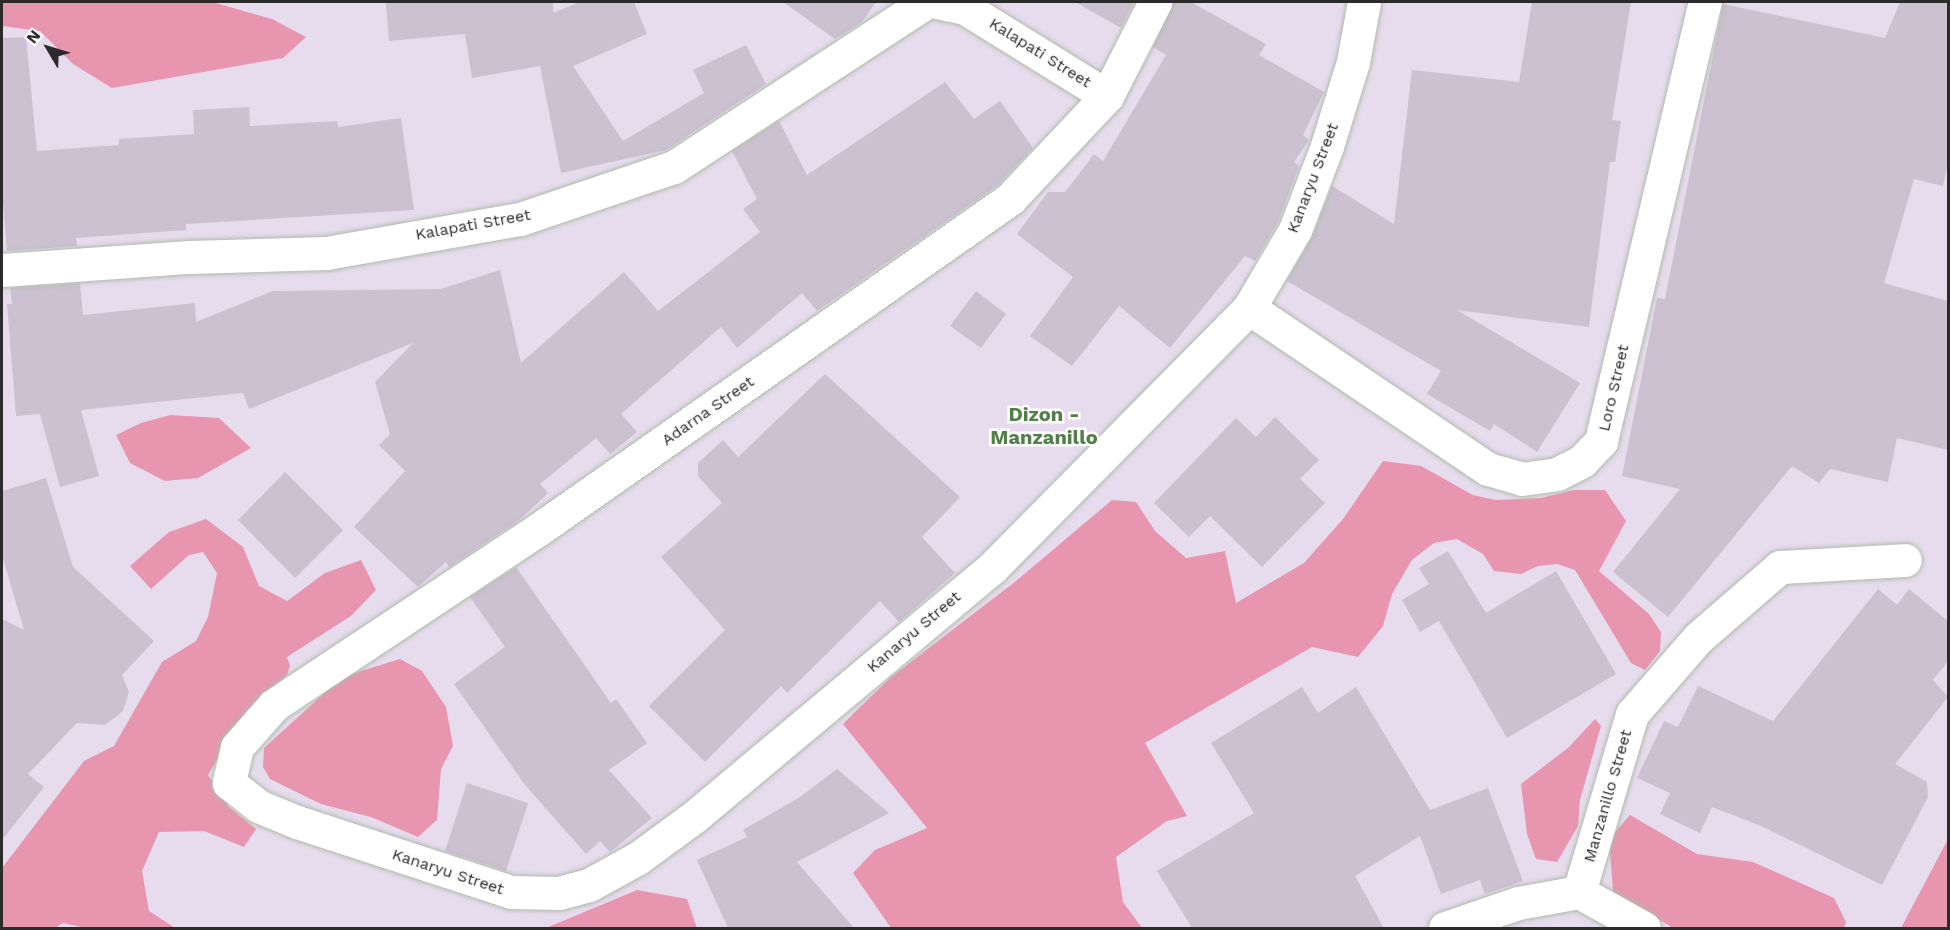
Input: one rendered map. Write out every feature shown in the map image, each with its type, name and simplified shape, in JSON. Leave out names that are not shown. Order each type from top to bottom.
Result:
[{"type":"street","name":"Kalapati Street","points":[[2,270],[190,256],[327,253],[520,219],[674,167],[926,2]]},
{"type":"street","name":"Kalapati Street","points":[[937,2],[965,8],[1107,96]]},
{"type":"street","name":"Adarna Street","points":[[229,783],[237,747],[274,705],[539,529],[1010,199],[1107,96],[1155,2]]},
{"type":"street","name":"Kanaryu Street","points":[[229,783],[258,806],[297,822],[511,892],[559,894],[589,885],[638,858],[694,817],[992,567],[1249,308],[1295,230],[1328,146],[1353,62],[1364,2]]},
{"type":"street","name":"Loro Street","points":[[1249,308],[1488,469],[1522,479],[1557,474],[1582,461],[1601,441],[1705,2]]},
{"type":"street","name":"Manzanillo Street","points":[[1579,892],[1632,714],[1698,638],[1780,567],[1905,560]]},
{"type":"street","points":[[1445,928],[1518,903],[1579,892],[1644,928]]},
{"type":"shaded area","points":[[2,2],[212,2],[272,19],[306,37],[283,58],[112,88],[73,64],[40,31],[2,26]]},
{"type":"shaded area","points":[[170,415],[219,418],[251,448],[198,478],[165,481],[130,463],[116,435],[141,423]]},
{"type":"shaded area","points":[[1383,461],[1421,466],[1473,495],[1496,500],[1541,498],[1574,490],[1605,490],[1626,521],[1599,571],[1649,614],[1661,632],[1660,651],[1645,670],[1631,663],[1575,570],[1557,564],[1538,566],[1521,574],[1494,571],[1483,554],[1457,539],[1434,543],[1412,560],[1392,594],[1383,626],[1358,657],[1312,647],[1145,743],[1187,816],[1167,821],[1116,857],[1123,902],[1142,928],[891,928],[853,873],[875,850],[927,828],[843,724],[890,678],[1016,581],[1112,500],[1136,502],[1155,531],[1186,558],[1225,551],[1236,603],[1304,563],[1343,519]]},
{"type":"shaded area","points":[[206,519],[243,547],[259,586],[287,601],[325,573],[361,560],[376,590],[351,616],[287,657],[290,666],[287,675],[248,709],[208,775],[229,807],[256,829],[244,847],[204,831],[159,832],[142,871],[149,911],[175,928],[86,928],[63,923],[55,928],[2,928],[2,868],[84,761],[114,746],[162,662],[196,641],[208,617],[217,573],[203,552],[189,555],[151,589],[130,566],[169,532]]},
{"type":"shaded area","points":[[400,659],[422,671],[446,707],[453,746],[441,769],[437,820],[418,837],[371,817],[321,804],[270,779],[263,767],[264,748],[342,677]]},
{"type":"shaded area","points":[[1595,719],[1601,726],[1580,800],[1578,826],[1557,862],[1536,859],[1527,834],[1521,784],[1569,747]]},
{"type":"shaded area","points":[[1630,815],[1697,854],[1753,862],[1834,898],[1846,922],[1844,928],[1673,928],[1613,891],[1609,839]]},
{"type":"shaded area","points":[[1948,836],[1948,928],[1901,928],[1947,841]]},
{"type":"shaded area","points":[[637,890],[687,899],[697,928],[546,928]]},
{"type":"building","points":[[386,2],[553,2],[553,13],[580,2],[634,2],[647,34],[573,66],[623,141],[704,93],[693,70],[746,45],[766,84],[666,150],[561,173],[540,66],[472,78],[465,34],[389,41]]},
{"type":"building","points":[[783,2],[876,2],[862,22],[835,39]]},
{"type":"building","points":[[1075,2],[1134,2],[1121,28]]},
{"type":"building","points":[[1174,2],[1191,2],[1266,44],[1259,55],[1324,92],[1303,135],[1309,140],[1294,162],[1299,166],[1278,222],[1255,261],[1245,256],[1170,348],[1119,306],[1072,366],[1030,336],[1073,277],[1017,234],[1048,192],[1065,192],[1094,154],[1103,161],[1166,55],[1153,47]]},
{"type":"building","points":[[1532,2],[1631,2],[1612,120],[1621,121],[1615,162],[1610,162],[1589,327],[1457,310],[1580,383],[1537,452],[1494,424],[1490,431],[1427,394],[1441,371],[1287,281],[1312,237],[1332,186],[1394,224],[1412,70],[1519,82]]},
{"type":"building","points":[[1900,2],[1948,2],[1948,163],[1943,186],[1914,179],[1884,283],[1948,301],[1948,450],[1897,438],[1888,482],[1830,469],[1819,483],[1792,466],[1668,617],[1613,572],[1680,489],[1622,476],[1657,298],[1665,299],[1723,4],[1885,38]]},
{"type":"building","points":[[26,37],[37,151],[119,145],[119,139],[194,134],[193,110],[249,107],[250,126],[337,121],[338,127],[401,118],[414,210],[186,224],[186,230],[76,238],[77,246],[7,251],[2,191],[2,38]]},
{"type":"building","points":[[945,82],[974,119],[1000,101],[1033,148],[998,185],[817,311],[802,293],[737,348],[721,327],[621,414],[637,432],[610,454],[596,438],[540,484],[548,493],[518,521],[449,567],[446,562],[418,587],[354,527],[405,471],[379,445],[390,434],[375,382],[413,343],[249,409],[243,393],[81,410],[99,476],[60,487],[40,414],[16,416],[7,304],[12,304],[10,288],[80,283],[83,315],[195,303],[196,322],[273,291],[441,289],[500,270],[521,363],[624,272],[658,311],[760,232],[743,209],[757,199],[732,151],[779,121],[807,175]]},
{"type":"building","points":[[976,291],[1006,314],[981,348],[950,326]]},
{"type":"building","points":[[825,374],[960,497],[922,537],[955,573],[899,622],[880,601],[787,693],[781,686],[705,762],[649,706],[725,630],[661,557],[722,503],[698,476],[698,463],[723,440],[738,457]]},
{"type":"building","points":[[1275,417],[1319,460],[1300,479],[1325,503],[1262,567],[1210,516],[1189,537],[1154,503],[1236,418],[1256,437]]},
{"type":"building","points":[[285,472],[343,530],[295,578],[238,520]]},
{"type":"building","points":[[46,478],[73,567],[154,641],[122,675],[129,692],[123,711],[105,725],[77,723],[28,774],[44,787],[2,840],[2,619],[24,630],[2,555],[2,491]]},
{"type":"building","points":[[1448,551],[1486,613],[1556,571],[1616,674],[1507,738],[1439,621],[1420,632],[1402,600],[1429,584],[1419,568]]},
{"type":"building","points":[[516,567],[611,703],[616,699],[647,743],[609,770],[652,818],[610,852],[600,841],[586,854],[525,785],[454,684],[505,647],[470,597]]},
{"type":"building","points":[[1878,589],[1897,605],[1909,589],[1948,621],[1948,661],[1933,680],[1948,697],[1895,764],[1927,782],[1928,797],[1882,885],[1761,826],[1712,807],[1700,833],[1660,814],[1670,793],[1637,778],[1664,721],[1678,727],[1698,686],[1773,721]]},
{"type":"building","points":[[1302,687],[1318,713],[1356,687],[1430,810],[1488,788],[1523,881],[1485,894],[1480,880],[1441,894],[1420,836],[1355,876],[1384,928],[1192,928],[1157,871],[1254,813],[1211,743]]},
{"type":"building","points":[[837,769],[889,813],[797,862],[854,928],[728,928],[697,860],[747,837],[743,830],[800,797]]},
{"type":"building","points":[[467,783],[528,803],[506,871],[445,851]]},
{"type":"district","name":"Dizon - Manzanillo","points":[[1044,426]]}]
